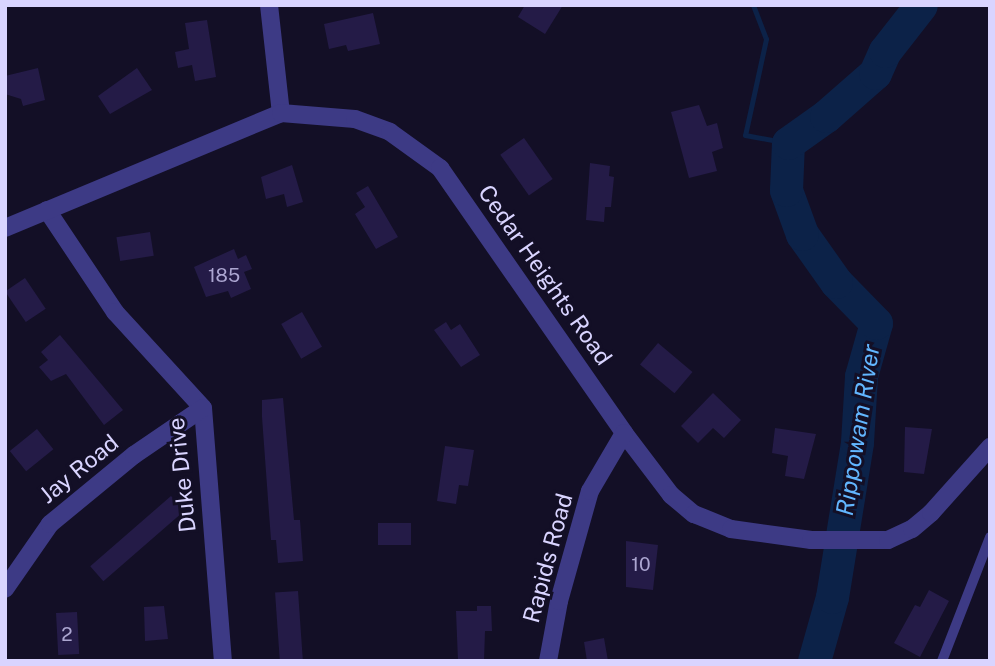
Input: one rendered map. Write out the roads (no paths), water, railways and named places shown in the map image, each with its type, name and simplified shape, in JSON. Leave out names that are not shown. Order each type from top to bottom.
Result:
[{"type":"street","points":[[269,5],[281,113]]},
{"type":"street","name":"Cedar Heights Road","points":[[5,228],[281,113],[355,119],[400,138],[440,168],[624,433],[671,495],[694,514],[731,529],[811,540],[888,540],[912,529],[931,513],[990,447]]},
{"type":"street","name":"Duke Drive","points":[[47,210],[115,312],[203,408],[223,661]]},
{"type":"street","name":"Jay Road","points":[[5,589],[50,524],[134,455],[203,408]]},
{"type":"street","name":"Rapids Road","points":[[548,661],[559,601],[590,491],[624,433]]},
{"type":"lane","points":[[942,661],[990,537]]},
{"type":"waterway","name":"Rippowam River","points":[[753,5],[766,39],[745,135],[788,143]]},
{"type":"waterway","name":"Rippowam River","points":[[814,661],[832,597],[857,442],[861,376],[876,323],[836,282],[802,234],[786,190],[788,143],[826,116],[875,73],[885,51],[921,5]]}]
